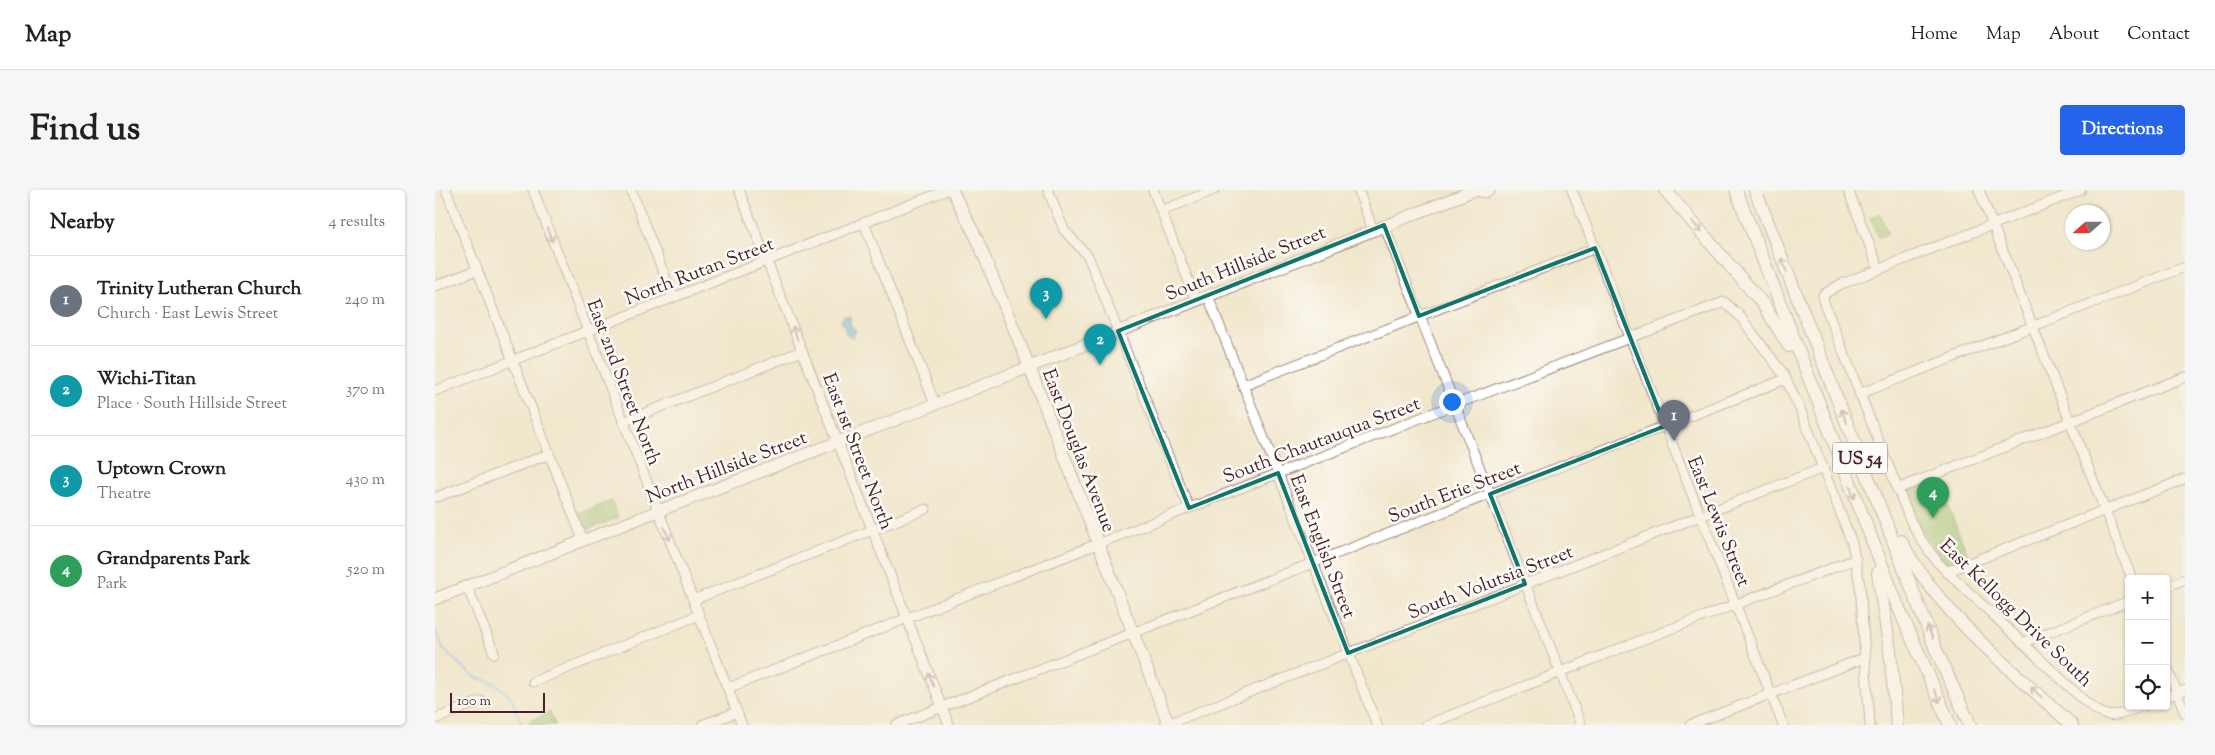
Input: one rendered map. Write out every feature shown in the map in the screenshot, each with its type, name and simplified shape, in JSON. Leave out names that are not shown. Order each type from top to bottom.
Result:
[{"type":"highway","points":[[1665,190],[1763,304],[1783,336],[1815,397]]},
{"type":"highway","name":"US 54","points":[[1736,190],[1897,604],[1950,725]]},
{"type":"highway","name":"US 54","points":[[1755,190],[1937,652],[1970,725]]},
{"type":"highway","points":[[1874,491],[1912,562],[1934,593],[1980,641],[2072,725]]},
{"type":"highway","points":[[1865,522],[1879,575],[1890,651],[1897,725]]},
{"type":"highway","points":[[1937,652],[1977,725]]},
{"type":"main road","name":"East Douglas Avenue","points":[[952,190],[977,239],[1029,366],[1168,725]]},
{"type":"main road","name":"South Hillside Street","points":[[1029,366],[1379,227],[1476,190],[1484,192],[1489,190]]},
{"type":"main road","name":"North Hillside Street","points":[[435,599],[1029,366]]},
{"type":"street","points":[[446,190],[583,540]]},
{"type":"street","name":"East 2nd Street North","points":[[533,190],[742,725]]},
{"type":"street","points":[[631,190],[673,297]]},
{"type":"street","name":"East 1st Street North","points":[[739,190],[949,725]]},
{"type":"street","name":"North Rutan Street","points":[[435,391],[947,190]]},
{"type":"street","points":[[1048,190],[1064,230],[1088,256],[1189,508]]},
{"type":"street","points":[[1153,190],[1196,300]]},
{"type":"street","points":[[1161,210],[1215,190]]},
{"type":"street","points":[[1358,190],[1379,227],[1419,316],[1581,725]]},
{"type":"street","name":"East Lewis Street","points":[[1571,190],[1783,725]]},
{"type":"street","points":[[1848,190],[1879,270],[2081,190]]},
{"type":"street","points":[[1979,190],[2130,575]]},
{"type":"street","points":[[864,223],[935,404]]},
{"type":"street","points":[[1243,385],[1595,248]]},
{"type":"street","points":[[1859,394],[2185,267]]},
{"type":"street","points":[[435,286],[477,270]]},
{"type":"street","name":"East Kellogg Drive South","points":[[1879,270],[1839,285],[1823,296],[1826,310],[1915,531],[1946,572],[2088,704],[2102,714],[2111,716],[2119,716],[2133,710]]},
{"type":"street","name":"East English Street","points":[[1207,296],[1377,725]]},
{"type":"street","name":"South Chautauqua Street","points":[[728,688],[1278,473],[1724,302],[1739,315],[1786,380]]},
{"type":"street","points":[[623,422],[803,351]]},
{"type":"street","points":[[1897,489],[2185,377]]},
{"type":"street","points":[[1786,380],[1823,468],[1852,543],[1856,559],[1870,725]]},
{"type":"street","name":"South Erie Street","points":[[896,725],[1786,380]]},
{"type":"street","points":[[437,497],[549,454]]},
{"type":"street","name":"South Volutsia Street","points":[[1168,725],[1823,468]]},
{"type":"street","points":[[1946,572],[2185,478]]},
{"type":"street","points":[[693,600],[926,509]]},
{"type":"street","points":[[1426,725],[1735,604],[1856,559]]},
{"type":"street","points":[[2170,586],[2185,580]]},
{"type":"street","points":[[467,586],[494,653]]},
{"type":"street","points":[[2022,643],[2125,603]]},
{"type":"street","points":[[533,682],[699,616]]},
{"type":"street","points":[[1690,725],[1865,658]]},
{"type":"street","points":[[2170,673],[2181,692],[2185,713]]},
{"type":"street","points":[[435,719],[481,701]]},
{"type":"street","points":[[702,725],[737,712]]},
{"type":"highlighted area","points":[[1384,225],[1419,316],[1595,248],[1665,426],[1490,494],[1525,584],[1348,653],[1278,473],[1189,508],[1118,331]]},
{"type":"green space","points":[[1880,213],[1888,234],[1878,237],[1870,217]]},
{"type":"green space","points":[[1937,480],[1969,558],[1954,564],[1947,564],[1941,559],[1919,528],[1905,501],[1908,491]]},
{"type":"green space","points":[[611,501],[618,518],[585,529],[577,515]]},
{"type":"green space","points":[[550,712],[555,725],[531,725],[529,721]]},
{"type":"water","points":[[844,316],[850,316],[850,324],[856,331],[852,338],[846,335],[845,326],[841,321]]},
{"type":"waterway","points":[[435,628],[443,649],[473,676],[496,684],[511,697],[522,725]]},
{"type":"place","name":"Uptown Crown","points":[[1046,319]]},
{"type":"place","name":"Wichi-Titan","points":[[1100,365]]},
{"type":"place","name":"Trinity Lutheran Church","points":[[1674,441]]},
{"type":"place","name":"Grandparents Park","points":[[1933,518]]}]
